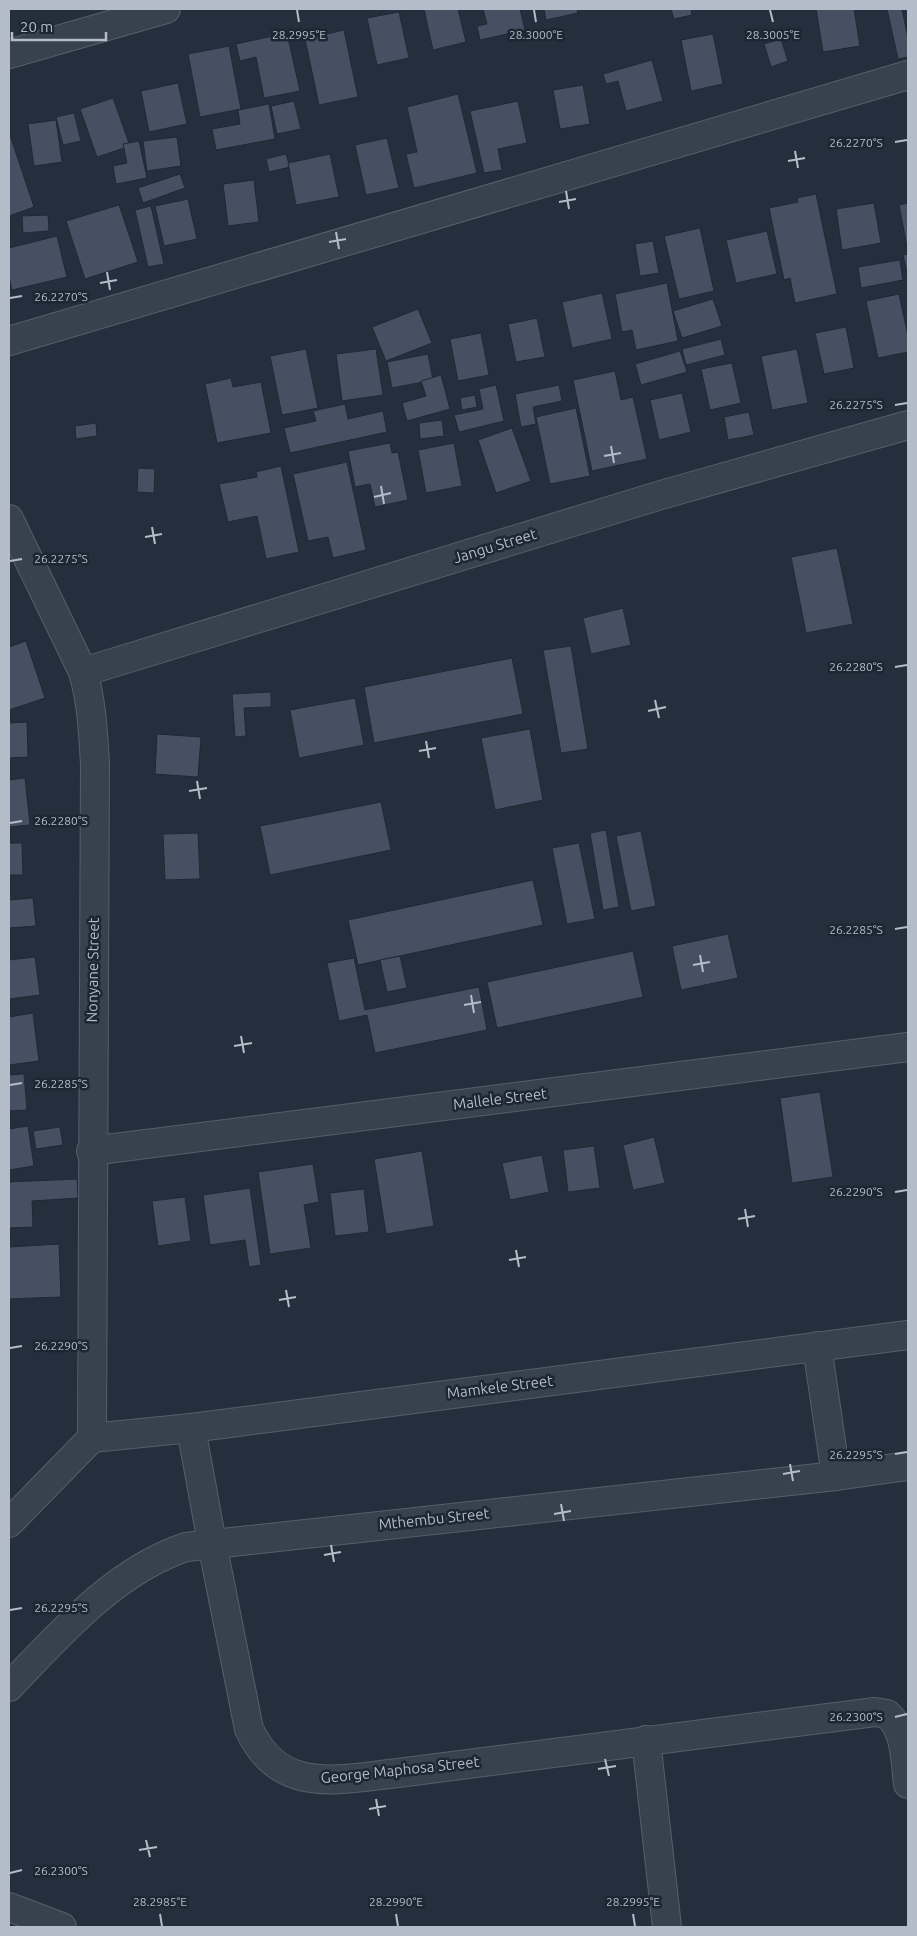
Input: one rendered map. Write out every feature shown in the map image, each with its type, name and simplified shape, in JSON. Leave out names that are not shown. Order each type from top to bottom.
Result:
[{"type":"street","points":[[9,54],[166,9]]},
{"type":"street","points":[[9,340],[908,74]]},
{"type":"street","name":"Jangu Street","points":[[83,672],[661,495],[908,425]]},
{"type":"street","name":"Nonyane Street","points":[[9,519],[83,672],[90,696],[95,764],[91,1151],[92,1438]]},
{"type":"street","name":"Mallele Street","points":[[91,1151],[908,1047]]},
{"type":"street","name":"Mamkele Street","points":[[92,1438],[191,1428],[908,1335]]},
{"type":"street","points":[[817,1346],[836,1476]]},
{"type":"street","name":"George Maphosa Street","points":[[191,1428],[212,1543],[250,1728],[256,1744],[267,1756],[293,1775],[331,1779],[398,1773],[875,1712],[887,1714],[897,1726],[902,1738],[908,1784]]},
{"type":"street","points":[[9,1523],[92,1438]]},
{"type":"street","name":"Mthembu Street","points":[[9,1687],[51,1643],[102,1597],[135,1571],[164,1554],[186,1547],[836,1476],[908,1466]]},
{"type":"street","points":[[646,1740],[667,1927]]},
{"type":"street","points":[[9,1907],[62,1927]]},
{"type":"building","points":[[424,9],[458,9],[466,42],[433,50]]},
{"type":"building","points":[[483,9],[520,9],[525,30],[480,40],[477,26],[487,24]]},
{"type":"building","points":[[544,9],[577,9],[578,13],[546,20]]},
{"type":"building","points":[[671,9],[691,9],[692,15],[674,19]]},
{"type":"building","points":[[816,9],[854,9],[860,46],[823,52]]},
{"type":"building","points":[[887,9],[902,9],[908,38],[908,57],[898,59]]},
{"type":"building","points":[[399,12],[409,58],[377,65],[367,18]]},
{"type":"building","points":[[344,30],[358,97],[319,105],[305,39]]},
{"type":"building","points":[[287,33],[300,91],[264,98],[256,57],[240,61],[236,44]]},
{"type":"building","points":[[713,34],[723,84],[691,91],[681,40]]},
{"type":"building","points":[[781,39],[788,61],[771,67],[764,44]]},
{"type":"building","points":[[229,46],[241,109],[200,117],[188,54]]},
{"type":"building","points":[[652,60],[663,101],[626,111],[618,81],[606,84],[603,74]]},
{"type":"building","points":[[178,83],[187,124],[149,132],[141,91]]},
{"type":"building","points":[[583,85],[590,124],[560,129],[553,90]]},
{"type":"building","points":[[458,94],[477,173],[414,188],[406,154],[417,152],[407,107]]},
{"type":"building","points":[[113,98],[130,146],[97,157],[80,109]]},
{"type":"building","points":[[294,101],[301,129],[277,134],[271,106]]},
{"type":"building","points":[[518,101],[527,143],[498,149],[502,170],[484,173],[470,111]]},
{"type":"building","points":[[269,104],[275,139],[216,150],[212,129],[240,124],[238,110]]},
{"type":"building","points":[[74,113],[81,141],[63,145],[56,117]]},
{"type":"building","points":[[56,120],[62,162],[34,166],[28,124]]},
{"type":"building","points":[[9,132],[34,207],[9,216]]},
{"type":"building","points":[[177,137],[181,166],[147,171],[143,141]]},
{"type":"building","points":[[387,138],[399,188],[366,195],[355,145]]},
{"type":"building","points":[[139,141],[147,178],[116,184],[113,166],[127,163],[123,144]]},
{"type":"building","points":[[286,154],[290,167],[269,172],[266,159]]},
{"type":"building","points":[[330,154],[339,197],[296,205],[288,163]]},
{"type":"building","points":[[180,174],[185,188],[143,203],[138,188]]},
{"type":"building","points":[[254,180],[259,222],[228,226],[223,184]]},
{"type":"building","points":[[816,194],[837,294],[795,303],[790,278],[784,280],[769,208],[798,202],[797,198]]},
{"type":"building","points":[[188,199],[197,239],[164,246],[155,206]]},
{"type":"building","points":[[874,203],[881,243],[842,250],[836,209]]},
{"type":"building","points":[[908,203],[908,247],[907,247],[899,205]]},
{"type":"building","points":[[119,205],[138,262],[85,279],[66,221]]},
{"type":"building","points":[[151,206],[164,264],[148,267],[135,210]]},
{"type":"building","points":[[48,215],[49,231],[23,233],[22,216]]},
{"type":"building","points":[[700,228],[714,291],[679,299],[664,236]]},
{"type":"building","points":[[767,231],[777,274],[736,283],[726,240]]},
{"type":"building","points":[[57,236],[67,277],[12,290],[9,277],[9,248]]},
{"type":"building","points":[[653,241],[659,273],[640,276],[635,244]]},
{"type":"building","points":[[908,254],[908,272],[907,272],[903,255]]},
{"type":"building","points":[[900,260],[903,280],[861,288],[858,267]]},
{"type":"building","points":[[667,283],[678,341],[636,350],[632,330],[622,332],[615,294]]},
{"type":"building","points":[[602,293],[612,339],[572,348],[562,302]]},
{"type":"building","points":[[899,294],[908,336],[908,352],[878,358],[866,301]]},
{"type":"building","points":[[713,299],[722,326],[682,338],[673,311]]},
{"type":"building","points":[[418,309],[432,343],[386,361],[372,327]]},
{"type":"building","points":[[537,318],[545,357],[516,362],[508,324]]},
{"type":"building","points":[[846,327],[854,368],[824,374],[815,333]]},
{"type":"building","points":[[481,333],[489,375],[458,381],[450,339]]},
{"type":"building","points":[[721,339],[725,355],[686,365],[682,349]]},
{"type":"building","points":[[306,349],[318,408],[282,415],[270,356]]},
{"type":"building","points":[[376,349],[383,395],[342,401],[336,354]]},
{"type":"building","points":[[797,349],[808,403],[772,410],[761,356]]},
{"type":"building","points":[[680,351],[687,372],[641,385],[635,364]]},
{"type":"building","points":[[428,354],[433,380],[392,388],[387,362]]},
{"type":"building","points":[[732,363],[741,403],[710,410],[701,369]]},
{"type":"building","points":[[615,371],[621,400],[633,397],[647,459],[592,471],[573,380]]},
{"type":"building","points":[[441,375],[450,409],[407,421],[402,403],[426,396],[421,381]]},
{"type":"building","points":[[231,378],[233,387],[261,382],[271,433],[217,443],[205,384]]},
{"type":"building","points":[[496,385],[504,421],[459,432],[454,415],[483,409],[479,389]]},
{"type":"building","points":[[559,385],[562,401],[533,407],[536,424],[521,427],[515,394]]},
{"type":"building","points":[[682,393],[691,432],[659,440],[650,400]]},
{"type":"building","points":[[475,395],[477,407],[462,410],[460,398]]},
{"type":"building","points":[[345,404],[348,419],[383,411],[387,432],[290,453],[284,428],[316,421],[313,411]]},
{"type":"building","points":[[576,408],[590,476],[550,484],[536,417]]},
{"type":"building","points":[[749,412],[754,435],[728,440],[724,417]]},
{"type":"building","points":[[442,420],[444,436],[420,439],[419,423]]},
{"type":"building","points":[[96,423],[97,436],[76,439],[75,426]]},
{"type":"building","points":[[512,428],[531,481],[496,493],[478,440]]},
{"type":"building","points":[[390,443],[392,453],[398,452],[408,500],[375,507],[370,484],[355,487],[348,451]]},
{"type":"building","points":[[454,443],[462,486],[426,493],[418,450]]},
{"type":"building","points":[[347,462],[366,550],[333,558],[328,537],[308,541],[293,474]]},
{"type":"building","points":[[281,466],[299,552],[266,559],[257,516],[228,522],[219,484],[257,477],[256,472]]},
{"type":"building","points":[[138,468],[155,469],[154,493],[137,492]]},
{"type":"building","points":[[837,548],[853,624],[806,633],[791,557]]},
{"type":"building","points":[[623,608],[631,645],[591,654],[583,618]]},
{"type":"building","points":[[26,641],[45,698],[9,710],[9,647]]},
{"type":"building","points":[[571,646],[588,749],[561,753],[543,650]]},
{"type":"building","points":[[512,658],[523,714],[374,743],[364,687]]},
{"type":"building","points":[[271,692],[271,707],[244,708],[246,736],[235,737],[232,694]]},
{"type":"building","points":[[355,698],[364,745],[299,758],[290,710]]},
{"type":"building","points":[[27,722],[28,757],[9,758],[9,723]]},
{"type":"building","points":[[530,729],[543,800],[495,810],[481,738]]},
{"type":"building","points":[[157,734],[201,737],[198,777],[155,774]]},
{"type":"building","points":[[25,778],[30,825],[9,827],[9,780]]},
{"type":"building","points":[[381,802],[391,850],[270,875],[260,826]]},
{"type":"building","points":[[606,830],[619,907],[603,910],[590,833]]},
{"type":"building","points":[[641,831],[656,906],[631,911],[616,836]]},
{"type":"building","points":[[198,833],[200,879],[165,880],[163,834]]},
{"type":"building","points":[[9,843],[22,843],[23,875],[9,875]]},
{"type":"building","points":[[579,843],[595,919],[567,924],[552,848]]},
{"type":"building","points":[[533,880],[543,925],[358,965],[348,920]]},
{"type":"building","points":[[33,898],[36,926],[9,928],[9,900]]},
{"type":"building","points":[[728,934],[738,978],[681,990],[672,946]]},
{"type":"building","points":[[633,951],[643,997],[497,1028],[487,982]]},
{"type":"building","points":[[400,956],[407,988],[387,992],[380,960]]},
{"type":"building","points":[[35,957],[40,995],[9,999],[9,960]]},
{"type":"building","points":[[354,958],[365,1010],[479,987],[487,1030],[375,1053],[367,1015],[339,1021],[327,963]]},
{"type":"building","points":[[33,1013],[39,1061],[9,1065],[9,1017]]},
{"type":"building","points":[[24,1074],[27,1110],[9,1111],[9,1075]]},
{"type":"building","points":[[820,1092],[833,1177],[792,1183],[780,1098]]},
{"type":"building","points":[[28,1126],[34,1166],[9,1170],[9,1129]]},
{"type":"building","points":[[60,1127],[63,1145],[36,1149],[33,1131]]},
{"type":"building","points":[[654,1137],[665,1183],[633,1190],[623,1145]]},
{"type":"building","points":[[594,1146],[600,1188],[568,1192],[563,1150]]},
{"type":"building","points":[[422,1151],[434,1226],[386,1234],[374,1159]]},
{"type":"building","points":[[542,1155],[549,1192],[510,1200],[502,1163]]},
{"type":"building","points":[[313,1164],[319,1202],[304,1205],[311,1248],[270,1254],[258,1172]]},
{"type":"building","points":[[77,1179],[78,1198],[32,1201],[33,1227],[9,1228],[9,1182]]},
{"type":"building","points":[[250,1188],[261,1265],[249,1267],[245,1240],[210,1245],[203,1195]]},
{"type":"building","points":[[364,1189],[369,1232],[335,1236],[330,1193]]},
{"type":"building","points":[[185,1197],[191,1241],[158,1246],[152,1201]]},
{"type":"building","points":[[59,1244],[61,1297],[9,1299],[9,1247]]}]
